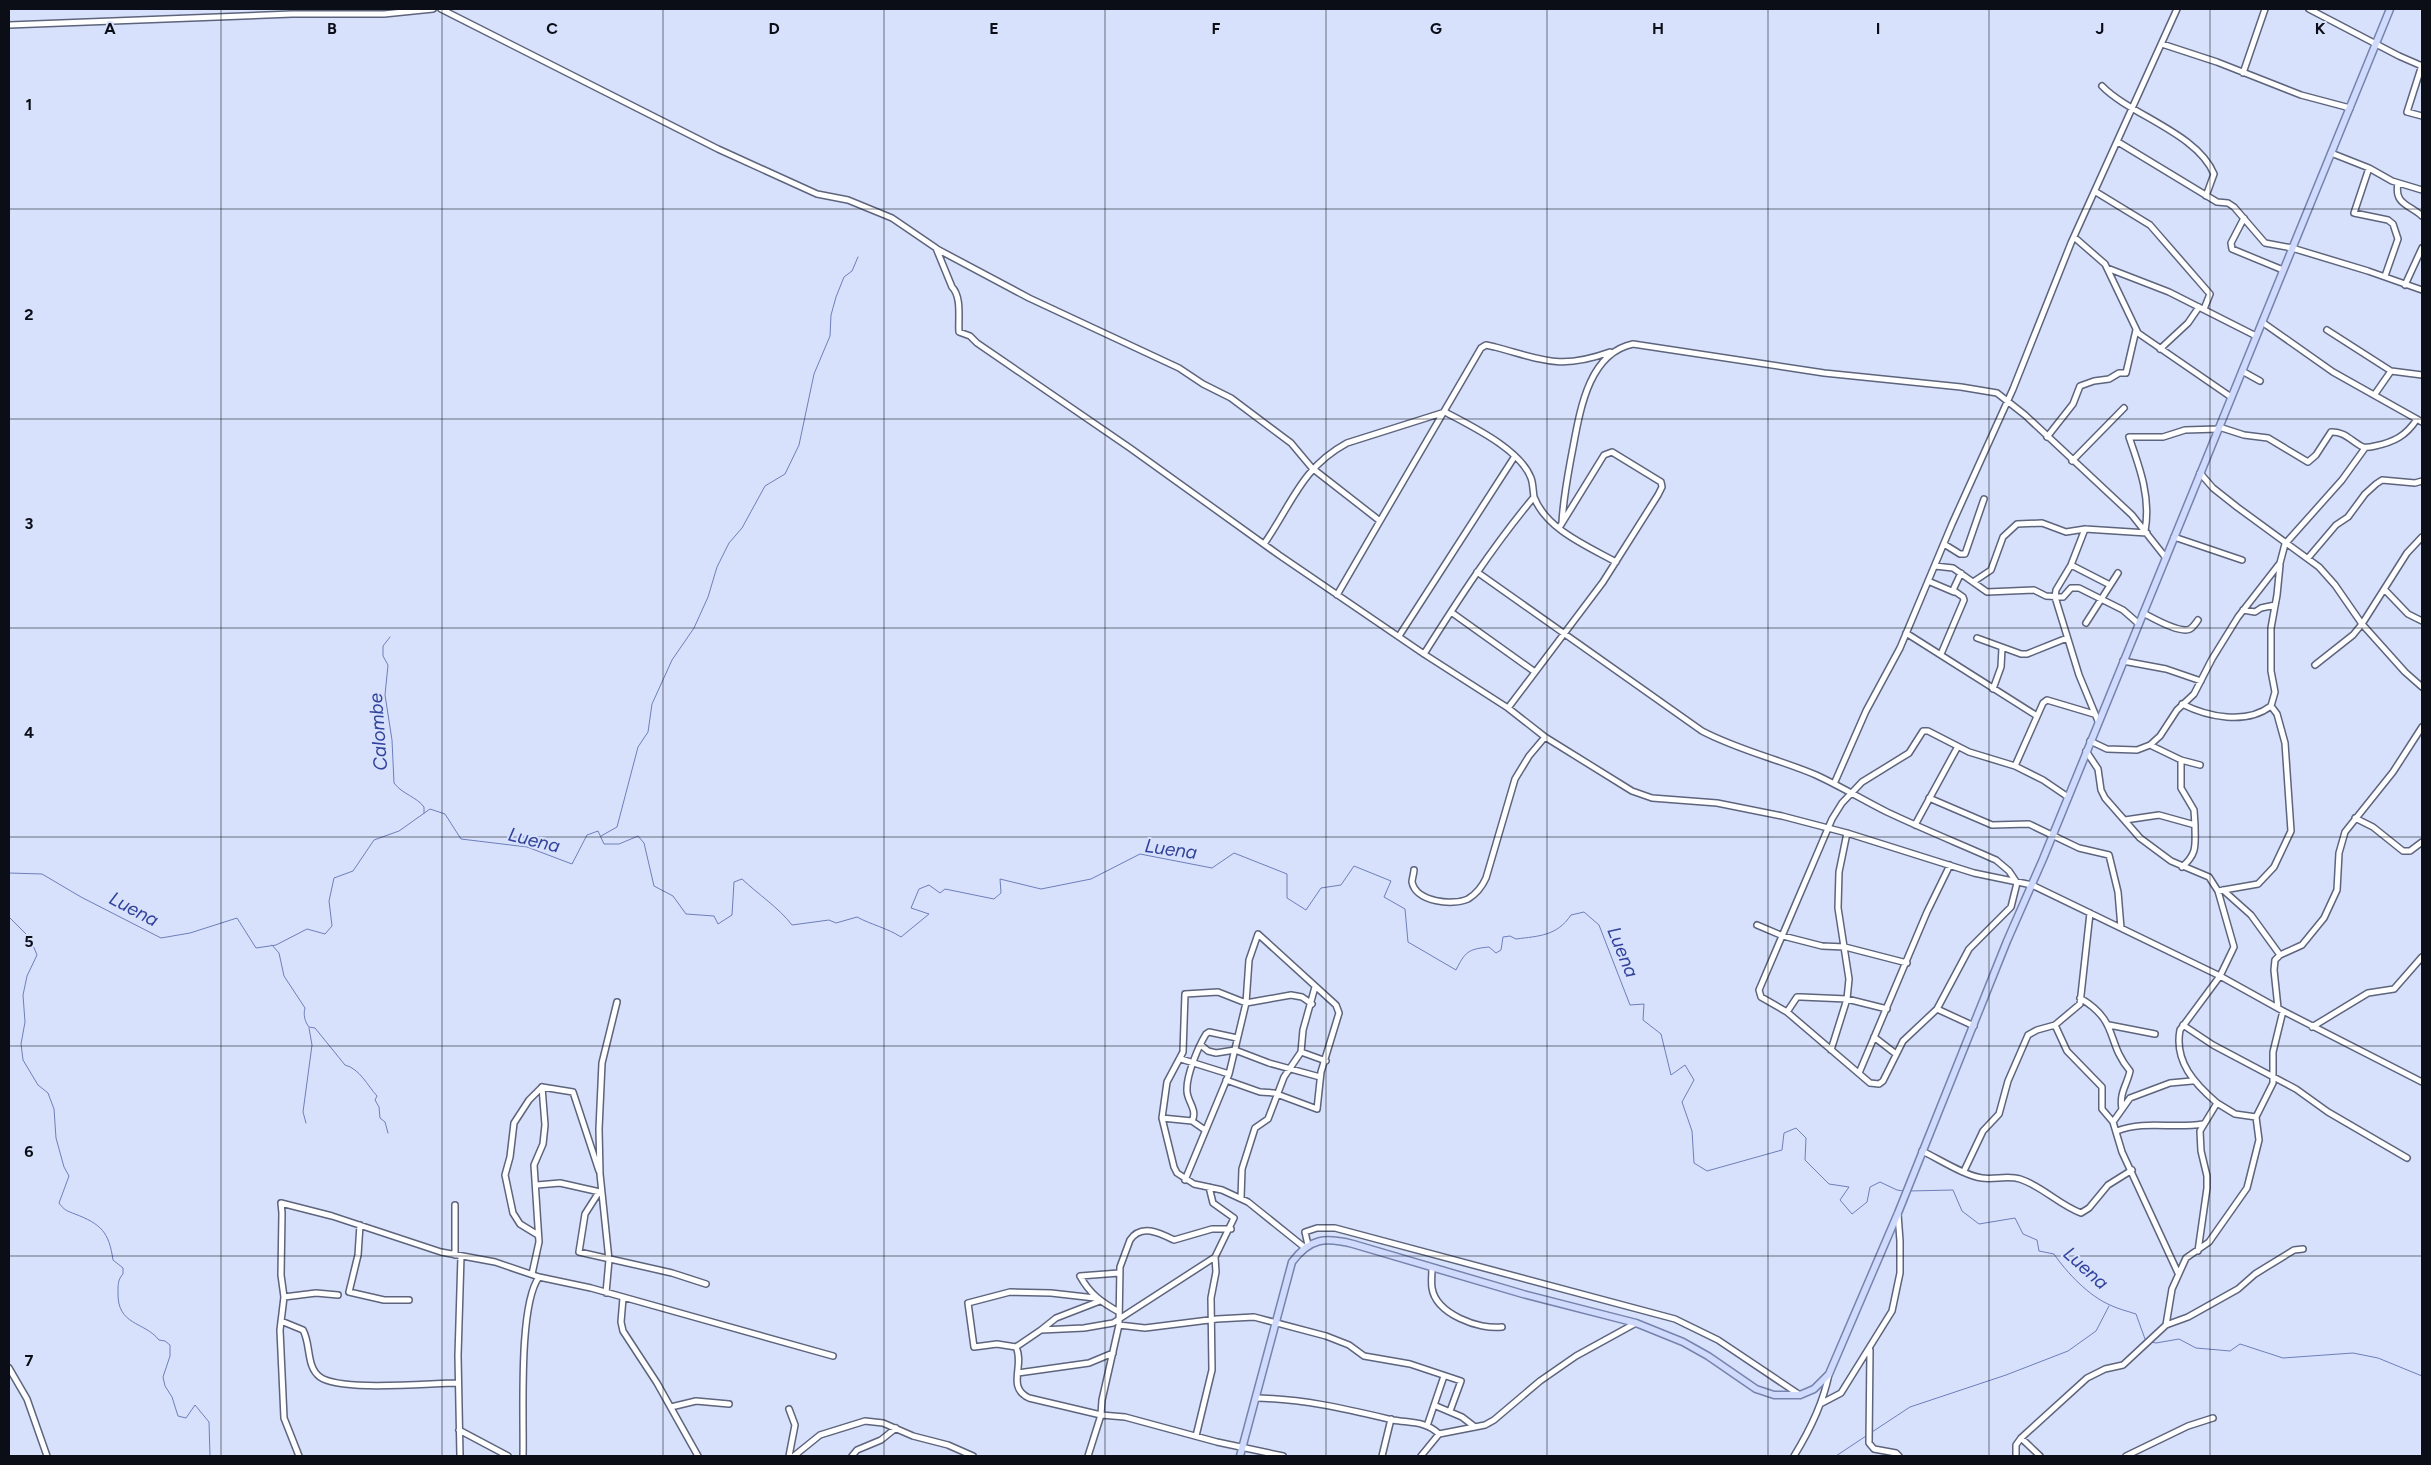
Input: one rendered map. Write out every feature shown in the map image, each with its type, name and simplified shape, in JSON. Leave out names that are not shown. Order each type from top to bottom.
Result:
[{"type":"main road","points":[[1240,1456],[1292,1262],[1306,1246],[1324,1241],[1342,1242],[1636,1323],[1684,1342],[1756,1389],[1781,1396],[1800,1395],[1814,1389],[1829,1374],[1899,1210],[2007,941],[2032,886],[2390,9]]},
{"type":"street","points":[[9,25],[292,14],[384,14],[433,9]]},
{"type":"street","points":[[441,9],[718,149],[817,194],[848,200],[892,218],[936,248],[1029,298],[1179,368],[1203,384],[1230,398],[1291,443],[1312,468],[1380,521]]},
{"type":"street","points":[[1834,784],[1862,720],[1888,672],[1906,633],[2008,401],[2074,237],[2178,9]]},
{"type":"street","points":[[2243,73],[2265,9]]},
{"type":"street","points":[[2309,9],[2422,66],[2406,112],[2422,116]]},
{"type":"street","points":[[2162,44],[2301,95],[2350,108]]},
{"type":"street","points":[[2102,86],[2169,129],[2210,166],[2214,176],[2206,196]]},
{"type":"street","points":[[2118,142],[2206,196],[2217,202],[2228,203],[2244,218],[2262,241],[2385,276],[2422,290]]},
{"type":"street","points":[[2331,153],[2369,168],[2380,176],[2422,190]]},
{"type":"street","points":[[2369,168],[2354,213],[2388,220],[2393,224],[2398,239],[2385,276]]},
{"type":"street","points":[[2398,183],[2396,193],[2399,199],[2422,216]]},
{"type":"street","points":[[2096,192],[2141,218],[2160,235],[2210,294],[2188,323],[2160,349]]},
{"type":"street","points":[[2244,218],[2231,243],[2232,249],[2283,270]]},
{"type":"street","points":[[2074,237],[2091,250],[2107,268],[2136,330],[2160,349],[2231,397]]},
{"type":"street","points":[[936,248],[952,287],[956,291],[960,314],[959,332],[970,336],[977,344],[1130,448],[1337,595],[1508,708],[1545,737],[1632,791],[1642,795],[1742,807],[1829,828],[1950,866],[2032,886],[2220,976],[2312,1027],[2422,1082]]},
{"type":"street","points":[[2405,285],[2422,248]]},
{"type":"street","points":[[2107,268],[2201,308],[2256,336]]},
{"type":"street","points":[[2262,322],[2333,372],[2422,422]]},
{"type":"street","points":[[2047,437],[2073,404],[2080,386],[2094,381],[2110,379],[2119,373],[2126,373],[2136,330]]},
{"type":"street","points":[[2327,330],[2391,371],[2422,375]]},
{"type":"street","points":[[1337,595],[1481,348],[1486,346],[1560,363],[1584,361],[1636,344],[1824,373],[1992,392],[2008,401],[2132,515],[2166,558]]},
{"type":"street","points":[[1560,526],[1580,411],[1596,372],[1613,352]]},
{"type":"street","points":[[2242,371],[2260,381]]},
{"type":"street","points":[[2375,394],[2391,371]]},
{"type":"street","points":[[2072,461],[2124,408]]},
{"type":"street","points":[[1264,544],[1312,468],[1333,450],[1347,443],[1445,412],[1477,429],[1515,456],[1525,465],[1532,479],[1534,497],[1544,516],[1616,562]]},
{"type":"street","points":[[2182,704],[2199,711],[2238,718],[2257,714],[2271,706],[2275,692],[2271,671],[2270,641],[2280,563],[2285,544],[2347,474],[2365,448],[2398,439],[2407,432],[2417,419]]},
{"type":"street","points":[[2146,532],[2148,518],[2145,483],[2129,437],[2163,437],[2185,430],[2218,428],[2244,435],[2268,438],[2293,452],[2306,462],[2316,455],[2331,432],[2338,431],[2365,448]]},
{"type":"street","points":[[1508,708],[1566,633],[1616,562],[1658,495],[1662,487],[1661,482],[1612,452],[1608,453],[1604,455],[1560,526]]},
{"type":"street","points":[[1399,636],[1515,456]]},
{"type":"street","points":[[2200,473],[2213,488],[2285,544],[2308,558],[2335,585],[2362,624],[2405,672],[2422,687]]},
{"type":"street","points":[[2308,558],[2336,525],[2348,517],[2365,494],[2376,484],[2382,480],[2419,483],[2422,481]]},
{"type":"street","points":[[1424,654],[1477,572],[1510,525],[1534,497]]},
{"type":"street","points":[[1944,544],[1960,554],[1965,554],[1984,499]]},
{"type":"street","points":[[1973,582],[1991,570],[2003,537],[2014,526],[2042,523],[2066,532],[2085,528],[2146,532]]},
{"type":"street","points":[[2085,528],[2071,565],[2058,587],[2055,597],[2067,638],[2098,721]]},
{"type":"street","points":[[2174,537],[2242,560]]},
{"type":"street","points":[[2315,665],[2353,635],[2385,590],[2406,553],[2422,537]]},
{"type":"street","points":[[2090,741],[2106,749],[2137,750],[2150,745],[2160,736],[2182,704],[2194,694],[2219,646],[2243,610],[2280,563]]},
{"type":"street","points":[[2071,565],[2110,585]]},
{"type":"street","points":[[1934,566],[1953,568],[1987,592],[1998,590],[2014,593],[2034,590],[2046,596],[2064,597],[2074,586],[2123,610],[2139,624]]},
{"type":"street","points":[[1477,572],[1566,633],[1702,731],[1728,745],[1769,757],[1834,784],[1851,795],[1996,860],[2009,870],[2017,883],[2011,907],[1969,949],[1937,1009],[1903,1041],[1883,1081],[1879,1084],[1870,1083],[1787,1012],[1761,997],[1759,990],[1832,819],[1842,803],[1851,795],[1862,782],[1909,753],[1923,732],[1928,731],[1957,748],[2015,766],[2043,780],[2068,797]]},
{"type":"street","points":[[2086,624],[2118,573]]},
{"type":"street","points":[[1954,592],[1953,587],[1961,574]]},
{"type":"street","points":[[1928,581],[1954,592],[1963,597],[1964,600],[1941,654]]},
{"type":"street","points":[[2385,590],[2408,614],[2422,621]]},
{"type":"street","points":[[2243,610],[2255,612],[2261,608],[2275,605]]},
{"type":"street","points":[[1451,612],[1535,672]]},
{"type":"street","points":[[2143,613],[2174,628],[2186,630],[2191,628],[2198,620]]},
{"type":"street","points":[[1906,633],[1941,654],[1992,689],[2038,716]]},
{"type":"street","points":[[1977,638],[2002,648],[2027,654],[2067,638]]},
{"type":"street","points":[[1992,689],[2001,666],[2002,648]]},
{"type":"street","points":[[2123,660],[2201,680]]},
{"type":"street","points":[[2015,766],[2044,703],[2048,700],[2094,714]]},
{"type":"street","points":[[2220,891],[2258,884],[2274,867],[2291,831],[2285,743],[2277,714],[2271,706]]},
{"type":"street","points":[[2166,1325],[2172,1289],[2187,1257],[2198,1251],[2215,1235],[2225,1216],[2247,1188],[2259,1140],[2256,1117],[2274,1076],[2273,1052],[2280,1010],[2274,970],[2275,960],[2280,955],[2302,945],[2330,908],[2336,890],[2340,845],[2345,832],[2393,772],[2422,727]]},
{"type":"street","points":[[1414,870],[1412,882],[1420,894],[1431,899],[1449,902],[1467,899],[1481,888],[1486,878],[1515,779],[1529,756],[1545,737]]},
{"type":"street","points":[[2150,745],[2181,760],[2200,765]]},
{"type":"street","points":[[1915,825],[1957,748]]},
{"type":"street","points":[[2086,751],[2098,769],[2101,790],[2105,798],[2125,820],[2155,850],[2182,867],[2209,877],[2220,891],[2251,915],[2280,955]]},
{"type":"street","points":[[2181,760],[2181,788],[2194,810],[2195,825],[2195,851],[2192,859],[2182,867]]},
{"type":"street","points":[[1929,798],[1992,825],[2029,824],[2079,848],[2109,855],[2118,892],[2121,928]]},
{"type":"street","points":[[2125,820],[2159,816],[2195,825]]},
{"type":"street","points":[[2355,818],[2373,827],[2403,851],[2410,851],[2422,842]]},
{"type":"street","points":[[1831,1050],[1847,999],[1849,970],[1840,928],[1838,908],[1839,872],[1846,833]]},
{"type":"street","points":[[1859,1073],[1927,912],[1950,866]]},
{"type":"street","points":[[2220,891],[2234,947],[2220,976],[2183,1024],[2178,1042],[2182,1062],[2192,1081],[2217,1103],[2236,1114],[2256,1117]]},
{"type":"street","points":[[1964,1171],[1983,1131],[1998,1114],[2010,1076],[2028,1035],[2038,1030],[2055,1026],[2080,1006],[2080,998],[2085,980],[2090,913]]},
{"type":"street","points":[[1757,925],[1783,936],[1822,946],[1845,947],[1907,963]]},
{"type":"street","points":[[1185,1180],[1228,1074],[1246,1003],[1248,960],[1258,934],[1293,964],[1315,988],[1339,1009],[1320,1077],[1317,1110],[1226,1080]]},
{"type":"street","points":[[2312,1027],[2368,993],[2394,989],[2422,957]]},
{"type":"street","points":[[1241,1198],[1242,1168],[1255,1128],[1268,1119],[1290,1068],[1296,1062],[1301,1052],[1303,1030],[1312,1004],[1315,988]]},
{"type":"street","points":[[1306,1246],[1275,1221],[1241,1198],[1194,1184],[1185,1180],[1177,1173],[1162,1118],[1167,1082],[1181,1059],[1183,1052],[1185,994],[1218,992],[1246,1003],[1291,995],[1302,997],[1312,1004]]},
{"type":"street","points":[[1787,1012],[1797,997],[1847,999],[1887,1009]]},
{"type":"street","points":[[2080,998],[2099,1011],[2109,1025],[2119,1057],[2130,1071],[2120,1101],[2122,1109]]},
{"type":"street","points":[[606,1293],[609,1260],[600,1192],[602,1063],[617,1002]]},
{"type":"street","points":[[1937,1009],[1974,1026]]},
{"type":"street","points":[[2183,1024],[2213,1045],[2274,1076],[2335,1116],[2407,1158]]},
{"type":"street","points":[[2109,1025],[2155,1034]]},
{"type":"street","points":[[2055,1026],[2067,1051],[2102,1087],[2102,1109],[2113,1122],[2117,1131],[2118,1143],[2178,1273]]},
{"type":"street","points":[[1192,1121],[1194,1115],[1187,1097],[1186,1087],[1206,1034],[1209,1032],[1237,1038]]},
{"type":"street","points":[[1874,1037],[1896,1054]]},
{"type":"street","points":[[1201,1045],[1208,1051],[1216,1053],[1235,1050],[1269,1063],[1320,1077]]},
{"type":"street","points":[[1301,1052],[1326,1060]]},
{"type":"street","points":[[1181,1059],[1228,1074]]},
{"type":"street","points":[[2113,1122],[2133,1096],[2170,1083],[2192,1081]]},
{"type":"street","points":[[542,1087],[573,1092],[600,1174]]},
{"type":"street","points":[[532,1274],[538,1255],[537,1185],[534,1165],[543,1144],[545,1124],[542,1087]]},
{"type":"street","points":[[538,1235],[520,1224],[513,1213],[506,1175],[514,1122],[529,1100],[542,1087]]},
{"type":"street","points":[[2198,1251],[2207,1188],[2199,1138],[2203,1124],[2217,1103]]},
{"type":"street","points":[[1162,1118],[1192,1121],[1205,1130]]},
{"type":"street","points":[[2117,1131],[2140,1125],[2188,1126],[2203,1124]]},
{"type":"street","points":[[1922,1151],[1982,1178],[2001,1177],[2019,1179],[2082,1213],[2089,1208],[2108,1185],[2132,1170]]},
{"type":"street","points":[[537,1185],[560,1183],[600,1192]]},
{"type":"street","points":[[1119,1323],[1215,1257],[1234,1224],[1233,1216],[1213,1203],[1208,1187]]},
{"type":"street","points":[[600,1192],[585,1214],[578,1252],[662,1271],[706,1284]]},
{"type":"street","points":[[299,1456],[285,1425],[281,1321],[284,1297],[281,1275],[281,1203],[360,1225],[395,1238],[458,1255],[495,1262],[539,1276],[833,1356]]},
{"type":"street","points":[[454,1205],[458,1255],[460,1456]]},
{"type":"street","points":[[1822,1403],[1842,1393],[1892,1311],[1900,1273],[1899,1210]]},
{"type":"street","points":[[360,1225],[358,1256],[349,1292],[384,1300],[409,1300]]},
{"type":"street","points":[[1306,1246],[1305,1232],[1317,1228],[1335,1228],[1675,1319],[1718,1340],[1757,1364],[1800,1395]]},
{"type":"street","points":[[1088,1456],[1101,1415],[1102,1400],[1119,1323],[1119,1273],[1123,1256],[1132,1236],[1149,1230],[1156,1231],[1174,1240],[1212,1229],[1231,1229]]},
{"type":"street","points":[[2016,1456],[2016,1445],[2021,1438],[2086,1378],[2104,1369],[2123,1366],[2166,1325],[2188,1317],[2231,1293],[2255,1274],[2294,1250],[2303,1249]]},
{"type":"street","points":[[1196,1436],[1212,1370],[1213,1320],[1211,1298],[1216,1272],[1215,1257]]},
{"type":"street","points":[[1432,1268],[1432,1289],[1446,1309],[1470,1324],[1486,1328],[1502,1327]]},
{"type":"street","points":[[1119,1273],[1080,1276],[1089,1292],[1119,1312]]},
{"type":"street","points":[[524,1456],[525,1344],[528,1315],[535,1284],[539,1276]]},
{"type":"street","points":[[1010,1292],[1051,1293],[1097,1299],[1056,1318],[1016,1347],[997,1344],[974,1347],[968,1303],[1010,1292]]},
{"type":"street","points":[[284,1297],[316,1293],[338,1294]]},
{"type":"street","points":[[623,1298],[621,1322],[623,1331],[671,1407],[698,1456]]},
{"type":"street","points":[[1041,1330],[1084,1328],[1119,1323],[1145,1328],[1244,1316],[1265,1319],[1338,1340],[1364,1356],[1410,1364],[1461,1381],[1450,1411]]},
{"type":"street","points":[[281,1321],[303,1330],[312,1368],[319,1377],[329,1380],[373,1385],[458,1383]]},
{"type":"street","points":[[1421,1456],[1439,1434],[1475,1427],[1494,1420],[1540,1381],[1576,1356],[1636,1323]]},
{"type":"street","points":[[1016,1347],[1019,1357],[1018,1389],[1021,1394],[1101,1415],[1125,1417],[1283,1456]]},
{"type":"street","points":[[1870,1348],[1868,1443],[1874,1449],[1896,1453],[1900,1456]]},
{"type":"street","points":[[1018,1373],[1089,1363],[1113,1353]]},
{"type":"street","points":[[9,1368],[27,1399],[47,1456]]},
{"type":"street","points":[[1794,1456],[1822,1403],[1829,1374]]},
{"type":"street","points":[[1428,1426],[1436,1406],[1444,1376]]},
{"type":"street","points":[[1256,1398],[1288,1400],[1347,1408],[1391,1420],[1428,1426],[1439,1434]]},
{"type":"street","points":[[671,1407],[696,1401],[729,1404]]},
{"type":"street","points":[[1436,1406],[1450,1411],[1475,1427]]},
{"type":"street","points":[[789,1410],[795,1426],[789,1456]]},
{"type":"street","points":[[2126,1456],[2188,1426],[2213,1418]]},
{"type":"street","points":[[1382,1456],[1391,1420]]},
{"type":"street","points":[[794,1456],[812,1439],[836,1429],[865,1421],[883,1422],[913,1436],[948,1445],[974,1456]]},
{"type":"street","points":[[852,1456],[857,1450],[880,1440],[896,1428]]},
{"type":"street","points":[[459,1430],[508,1456]]},
{"type":"street","points":[[2021,1438],[2040,1456]]},
{"type":"waterway","points":[[601,836],[617,827],[638,747],[648,732],[652,704],[672,660],[694,628],[708,597],[717,567],[729,543],[742,528],[765,486],[785,474],[799,445],[814,374],[830,336],[831,315],[836,297],[844,277],[852,271],[858,257]]},
{"type":"waterway","name":"Calombe","points":[[390,637],[383,646],[383,656],[388,665],[385,695],[392,740],[394,783],[421,804],[424,807],[424,813]]},
{"type":"waterway","name":"Luena","points":[[9,873],[42,874],[81,897],[161,938],[190,933],[237,918],[256,948],[276,945],[307,929],[325,934],[332,926],[329,901],[334,878],[353,871],[374,840],[399,831],[430,809],[445,814],[461,839],[527,847],[572,864],[587,835],[598,831],[604,844],[619,844],[638,836],[644,843],[654,886],[673,896],[686,914],[714,916],[718,924],[732,915],[734,882],[742,879],[775,907],[792,925],[829,920],[836,923],[857,917],[901,937],[929,914],[911,908],[919,889],[929,885],[940,893],[945,889],[994,899],[1001,893],[1000,879],[1041,889],[1091,879],[1140,854],[1212,868],[1234,853],[1287,874],[1287,898],[1306,910],[1321,888],[1341,885],[1354,866],[1391,881],[1384,897],[1405,909],[1408,942],[1456,970],[1465,955],[1472,950],[1489,947],[1496,953],[1501,950],[1503,937],[1510,936],[1516,939],[1547,934],[1560,927],[1571,915],[1584,912],[1599,925],[1630,1005],[1644,1004],[1643,1020],[1661,1034],[1671,1075],[1685,1065],[1694,1080],[1682,1102],[1692,1131],[1694,1163],[1707,1171],[1782,1150],[1784,1133],[1796,1128],[1806,1138],[1805,1160],[1829,1184],[1849,1187],[1840,1200],[1852,1214],[1867,1202],[1870,1187],[1880,1182],[1897,1190],[1904,1191]]},
{"type":"waterway","points":[[9,917],[30,938],[37,955],[27,976],[23,995],[25,1022],[21,1044],[23,1060],[38,1085],[48,1093],[54,1109],[56,1138],[64,1167],[69,1176],[59,1203],[66,1210],[91,1221],[106,1236],[113,1260],[123,1268],[118,1289],[119,1303],[122,1311],[132,1322],[170,1345],[170,1356],[163,1377],[165,1386],[172,1397],[178,1416],[186,1418],[195,1405],[209,1422],[210,1456]]},
{"type":"waterway","points":[[272,945],[279,953],[284,976],[305,1008],[305,1021],[309,1027],[315,1028],[345,1065],[355,1070],[377,1096],[375,1100],[379,1107],[380,1118],[385,1122],[388,1133]]},
{"type":"waterway","points":[[306,1123],[303,1112],[312,1045],[309,1028]]},
{"type":"waterway","name":"Luena","points":[[1910,1191],[1953,1190],[1962,1211],[1979,1224],[2015,1218],[2023,1234],[2037,1240],[2039,1251],[2054,1254],[2065,1269],[2086,1290],[2110,1305],[2136,1314],[2145,1339],[2148,1340]]},
{"type":"waterway","points":[[1872,1432],[1910,1407],[2006,1375],[2068,1351],[2096,1331],[2109,1306]]},
{"type":"waterway","name":"Luena","points":[[2151,1342],[2156,1343],[2179,1339],[2196,1348],[2230,1351],[2240,1344],[2283,1358],[2353,1353],[2378,1358],[2422,1376]]},
{"type":"waterway","points":[[1836,1456],[1866,1436]]}]
